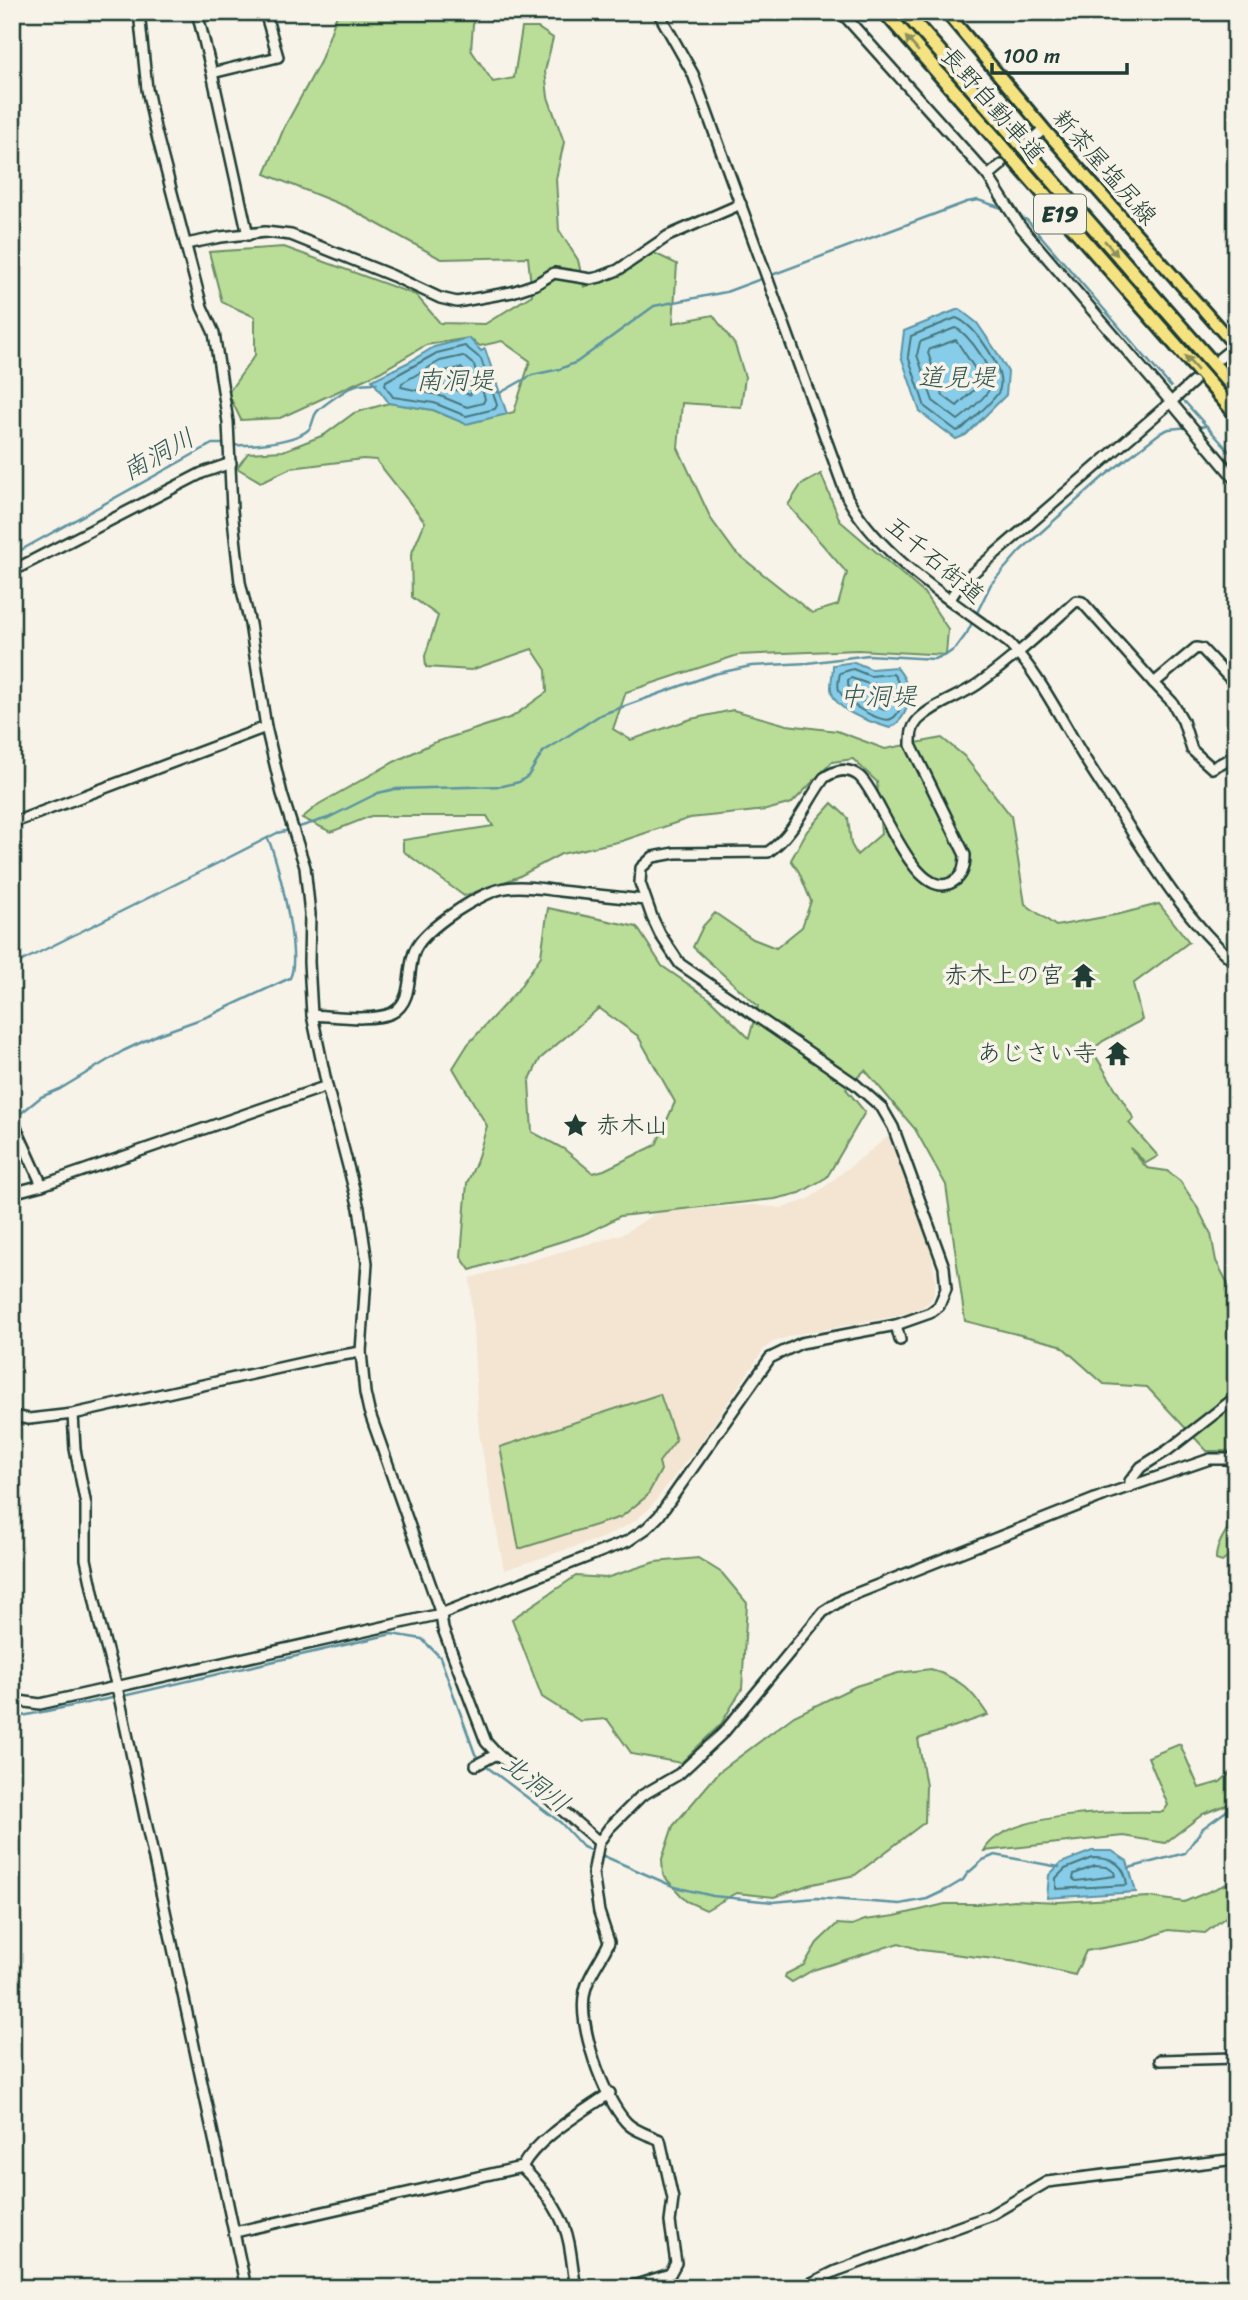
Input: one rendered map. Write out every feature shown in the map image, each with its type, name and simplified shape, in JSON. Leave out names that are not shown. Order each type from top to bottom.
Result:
[{"type":"highway","name":"長野自動車道","points":[[885,12],[1236,414]]},
{"type":"highway","name":"長野自動車道","points":[[905,12],[1236,390]]},
{"type":"main road","name":"新茶屋塩尻線","points":[[946,12],[1044,129],[1235,347]]},
{"type":"street","points":[[139,12],[152,115],[202,307],[214,334],[228,422],[232,510],[240,582],[250,624],[266,727],[282,794],[305,867],[310,914],[312,1015],[327,1086],[359,1209],[367,1264],[361,1352],[369,1410],[441,1614],[443,1629],[486,1742],[600,1842]]},
{"type":"street","points":[[197,12],[248,235]]},
{"type":"street","points":[[212,73],[278,57],[265,12]]},
{"type":"street","name":"五千石街道","points":[[658,12],[693,74],[844,486],[858,516],[880,542],[1018,653],[1040,682],[1165,885],[1236,964]]},
{"type":"street","points":[[841,12],[988,176],[1015,220],[1236,480]]},
{"type":"street","points":[[1030,141],[1044,129]]},
{"type":"street","points":[[988,176],[1001,165]]},
{"type":"street","points":[[186,244],[265,232],[290,235],[440,298],[457,302],[512,292],[536,284],[554,273],[591,279],[600,277],[618,270],[668,236],[741,204]]},
{"type":"street","points":[[1220,358],[1235,347]]},
{"type":"street","points":[[950,599],[960,584],[1193,382]]},
{"type":"street","points":[[12,571],[202,473],[231,463]]},
{"type":"street","points":[[12,1700],[40,1704],[441,1614],[628,1541],[659,1517],[770,1358],[801,1343],[916,1320],[939,1306],[947,1279],[893,1127],[882,1108],[867,1093],[680,964],[660,934],[640,883],[641,867],[653,857],[675,853],[768,852],[790,832],[824,778],[841,770],[850,771],[864,782],[906,855],[924,878],[939,885],[957,879],[962,873],[965,855],[911,745],[911,731],[916,722],[928,713],[975,686],[1018,653],[1076,601],[1082,602],[1172,702],[1192,750],[1199,757],[1212,768],[1234,756],[1236,758]]},
{"type":"street","points":[[1154,683],[1196,648],[1202,649],[1236,685]]},
{"type":"street","points":[[12,823],[266,727]]},
{"type":"street","points":[[312,1015],[375,1017],[391,1013],[401,1006],[408,993],[414,953],[421,940],[459,910],[492,891],[507,887],[529,888],[645,900]]},
{"type":"street","points":[[12,1193],[327,1086]]},
{"type":"street","points":[[12,1119],[42,1185]]},
{"type":"street","points":[[897,1325],[900,1340]]},
{"type":"street","points":[[12,1416],[29,1419],[73,1414],[361,1352]]},
{"type":"street","points":[[1130,1487],[1130,1480],[1141,1467],[1168,1450],[1236,1397]]},
{"type":"street","points":[[73,1414],[75,1450],[86,1505],[86,1559],[117,1687],[246,2288]]},
{"type":"street","points":[[627,2288],[660,2279],[675,2269],[670,2222],[673,2199],[660,2140],[627,2123],[593,2058],[582,2005],[585,1988],[609,1942],[598,1912],[593,1874],[600,1842],[641,1796],[679,1774],[724,1732],[823,1612],[845,1598],[1130,1487],[1210,1459],[1236,1459]]},
{"type":"street","points":[[477,1765],[497,1754]]},
{"type":"street","points":[[1160,2060],[1236,2058]]},
{"type":"street","points":[[522,2167],[526,2158],[545,2140],[610,2093]]},
{"type":"street","points":[[801,2288],[836,2271],[989,2216],[1047,2182],[1236,2159]]},
{"type":"street","points":[[235,2232],[522,2167]]},
{"type":"street","points":[[522,2167],[548,2196],[569,2240],[576,2288]]},
{"type":"shaded area","points":[[889,1136],[931,1251],[936,1282],[932,1300],[921,1308],[897,1316],[794,1335],[773,1342],[764,1349],[701,1442],[649,1509],[635,1521],[605,1537],[504,1570],[479,1433],[470,1278],[623,1234],[658,1212],[753,1205],[782,1208],[809,1199]]},
{"type":"green space","points":[[338,12],[474,12],[471,50],[493,82],[514,78],[522,28],[538,28],[553,38],[545,71],[548,97],[564,142],[556,179],[559,230],[578,260],[584,287],[620,274],[654,253],[677,264],[673,323],[713,315],[735,345],[745,377],[741,407],[682,403],[678,448],[711,519],[735,552],[812,613],[838,605],[847,573],[788,505],[801,485],[821,474],[840,521],[924,593],[948,629],[946,655],[858,650],[738,655],[626,692],[613,729],[631,740],[691,719],[733,710],[787,725],[837,731],[885,749],[942,738],[964,756],[1011,816],[1025,904],[1056,926],[1159,904],[1189,942],[1133,984],[1142,1020],[1092,1050],[1134,1119],[1129,1123],[1158,1156],[1146,1163],[1130,1148],[1147,1168],[1167,1171],[1180,1181],[1211,1234],[1216,1261],[1236,1299],[1236,1451],[1207,1451],[1147,1387],[1104,1384],[1060,1345],[965,1321],[946,1185],[915,1129],[865,1070],[846,1089],[865,1112],[827,1177],[800,1193],[775,1199],[620,1216],[588,1233],[470,1270],[461,1257],[467,1183],[487,1126],[453,1068],[468,1044],[517,991],[541,956],[548,908],[637,927],[662,966],[710,999],[749,1038],[758,1006],[693,947],[703,926],[715,913],[753,939],[776,948],[802,927],[811,901],[791,860],[807,831],[832,803],[848,818],[851,844],[857,855],[881,834],[877,782],[853,759],[832,762],[792,803],[766,810],[690,818],[622,841],[561,854],[518,877],[464,896],[403,851],[403,840],[493,826],[487,816],[371,816],[331,832],[302,818],[319,804],[394,762],[433,743],[512,717],[547,692],[546,670],[532,649],[471,670],[426,667],[425,656],[438,616],[412,597],[411,555],[425,522],[376,460],[363,459],[291,468],[261,482],[237,468],[248,453],[283,451],[324,435],[354,413],[389,403],[433,410],[466,424],[514,412],[530,361],[502,341],[480,346],[469,338],[426,345],[380,372],[280,418],[241,420],[228,393],[255,355],[255,317],[222,302],[209,252],[284,247],[416,295],[440,323],[485,324],[532,295],[528,257],[441,259],[347,207],[265,174],[284,128],[320,62]],"holes":[[[599,1008],[638,1036],[675,1102],[656,1145],[593,1173],[564,1149],[532,1132],[529,1081],[540,1059]]]},
{"type":"green space","points":[[660,1394],[676,1440],[659,1462],[661,1470],[647,1496],[621,1517],[519,1549],[500,1447]]},
{"type":"green space","points":[[1236,1516],[1236,1551],[1222,1562],[1216,1560],[1220,1543]]},
{"type":"green space","points":[[698,1558],[722,1573],[747,1603],[742,1689],[721,1724],[681,1763],[632,1754],[607,1719],[580,1721],[542,1697],[512,1619],[576,1576],[606,1578],[655,1562]]},
{"type":"green space","points":[[931,1669],[964,1686],[988,1715],[918,1739],[926,1786],[925,1822],[855,1875],[808,1885],[774,1897],[736,1893],[706,1910],[686,1901],[663,1875],[662,1859],[673,1826],[719,1772],[794,1716],[856,1686],[898,1673]]},
{"type":"green space","points":[[1180,1744],[1199,1788],[1220,1782],[1236,1768],[1236,1801],[1203,1814],[1165,1843],[1123,1836],[984,1851],[996,1838],[1014,1828],[1038,1821],[1094,1813],[1163,1812],[1168,1805],[1148,1757]]},
{"type":"green space","points":[[1236,1880],[1236,1909],[1205,1933],[1168,1930],[1141,1941],[1086,1951],[1075,1975],[1018,1962],[921,1950],[899,1943],[813,1970],[792,1982],[785,1977],[804,1965],[817,1943],[837,1924],[852,1925],[945,1904],[1149,1897],[1184,1902]]},
{"type":"water","name":"道見堤","points":[[959,309],[977,323],[1008,372],[1006,395],[966,435],[956,439],[920,412],[901,356],[904,331]]},
{"type":"water","name":"南洞堤","points":[[469,338],[481,351],[485,349],[507,414],[466,424],[433,410],[389,403],[372,380],[434,347]]},
{"type":"water","name":"中洞堤","points":[[854,662],[871,669],[896,667],[902,674],[908,691],[906,708],[903,716],[890,728],[854,715],[838,704],[833,696],[833,665]]},
{"type":"water","points":[[1092,1851],[1112,1851],[1127,1861],[1136,1892],[1047,1898],[1049,1875],[1061,1863]]},
{"type":"waterway","points":[[497,392],[500,393],[532,375],[577,362],[654,306],[726,292],[967,202],[978,200],[1005,209]]},
{"type":"waterway","points":[[1017,215],[1027,220],[1171,387]]},
{"type":"waterway","name":"南洞川","points":[[233,445],[261,444],[296,437],[310,428],[316,413],[341,393],[356,385],[377,383]]},
{"type":"waterway","points":[[1185,402],[1236,459]]},
{"type":"waterway","points":[[1196,427],[1207,426]]},
{"type":"waterway","points":[[296,828],[328,818],[378,793],[395,789],[503,786],[519,782],[528,776],[543,752],[600,715],[714,674],[751,666],[808,663],[868,655],[934,659],[946,655],[956,648],[967,633],[991,584],[1020,551],[1102,478],[1160,433],[1189,427]]},
{"type":"waterway","name":"南洞川","points":[[12,555],[212,444],[226,444]]},
{"type":"waterway","points":[[12,966],[277,833],[290,830]]},
{"type":"waterway","points":[[15,1118],[41,1097],[60,1089],[123,1051],[159,1034],[209,1016],[290,978],[293,967],[291,931],[283,887],[268,839]]},
{"type":"waterway","name":"北洞川","points":[[123,1696],[392,1634],[422,1639],[440,1657],[479,1759]]},
{"type":"waterway","name":"北洞川","points":[[12,1718],[117,1697]]},
{"type":"waterway","name":"北洞川","points":[[483,1764],[561,1823],[583,1847],[675,1887],[713,1896],[773,1902],[816,1898],[900,1904],[927,1899],[946,1890],[963,1880],[983,1860],[995,1855],[1059,1867]]},
{"type":"waterway","name":"北洞川","points":[[1129,1868],[1185,1853],[1203,1828],[1236,1804]]},
{"type":"place","name":"赤木上の宮","points":[[1084,975]]},
{"type":"place","name":"あじさい寺","points":[[1117,1053]]},
{"type":"place","name":"赤木山","points":[[576,1125]]}]
